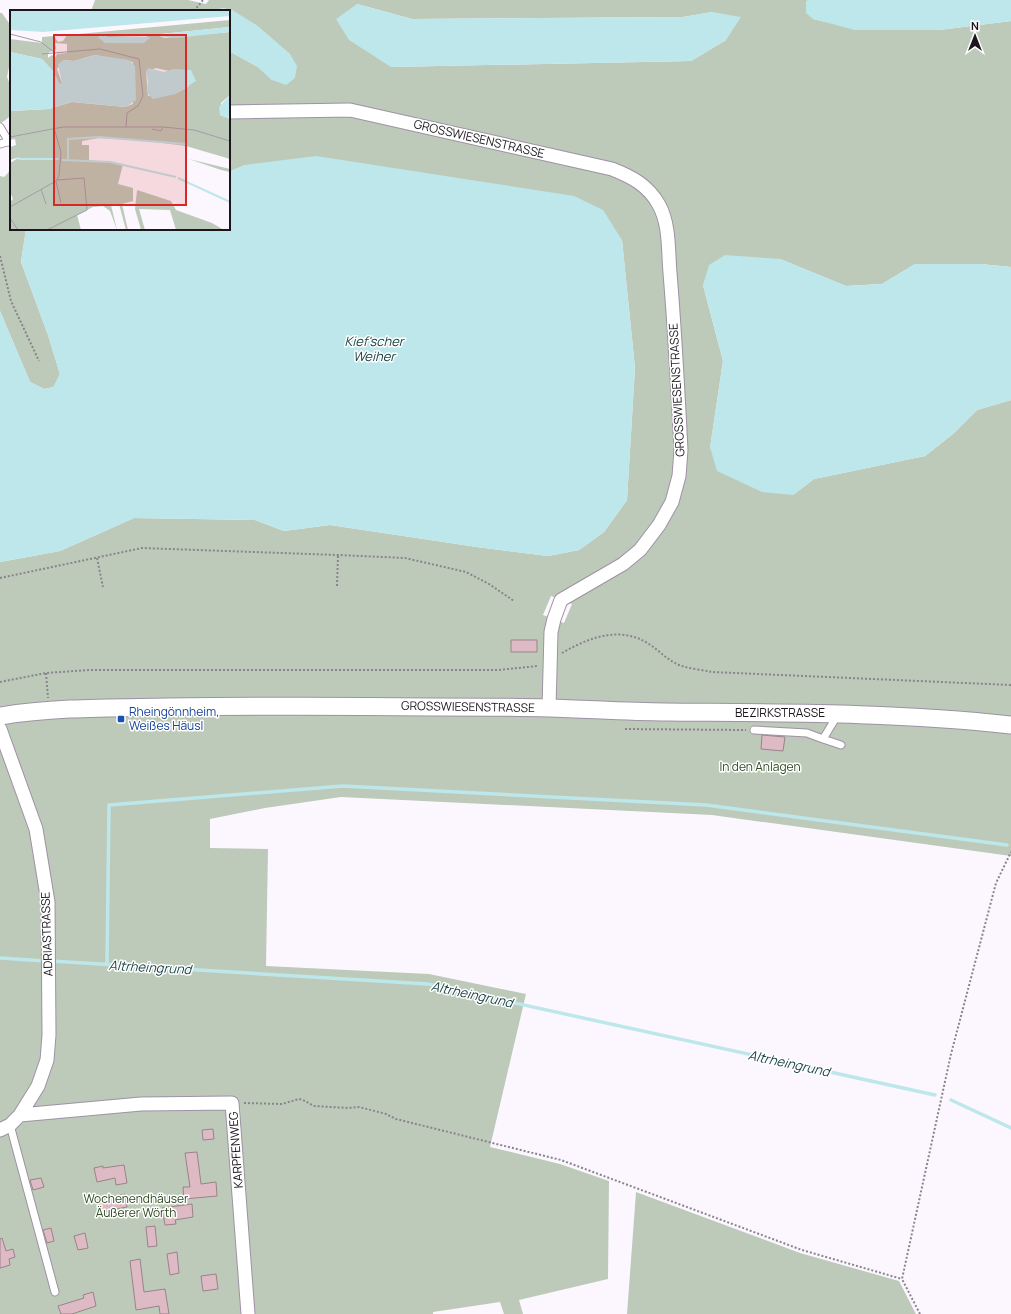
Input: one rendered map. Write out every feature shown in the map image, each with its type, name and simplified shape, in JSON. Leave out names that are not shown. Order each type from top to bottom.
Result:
[{"type":"street","name":"GROSSWIESENSTRASSE","points":[[0,716],[65,709],[174,707],[366,706],[549,708],[551,632],[561,600],[623,564],[640,550],[659,525],[672,502],[679,476],[681,450],[666,222],[659,205],[648,190],[632,177],[612,169],[350,110],[230,112]]},
{"type":"street","name":"BEZIRKSTRASSE","points":[[549,708],[658,712],[838,714],[924,717],[1011,725]]},
{"type":"street","name":"ADRIASTRASSE","points":[[0,729],[36,829],[48,902],[49,1035],[47,1060],[38,1086],[20,1115],[5,1128]]},
{"type":"street","name":"KARPFENWEG","points":[[20,1115],[142,1104],[232,1103],[248,1314]]},
{"type":"lane","points":[[0,126],[10,142],[0,144]]},
{"type":"lane","points":[[823,739],[838,714]]},
{"type":"lane","points":[[754,730],[806,733],[841,745]]},
{"type":"lane","points":[[5,1128],[54,1292]]},
{"type":"path","points":[[195,10],[203,0]]},
{"type":"path","points":[[0,256],[2,269],[11,300],[39,361]]},
{"type":"path","points":[[0,578],[142,548],[338,555],[405,558],[466,572],[489,584],[514,601]]},
{"type":"path","points":[[337,586],[338,555]]},
{"type":"path","points":[[97,558],[103,586]]},
{"type":"path","points":[[0,682],[46,673],[89,670],[498,670],[538,666],[580,643],[598,637],[618,634],[637,638],[649,644],[664,656],[682,666],[712,672],[1011,685]]},
{"type":"path","points":[[46,673],[49,702]]},
{"type":"path","points":[[625,729],[754,730]]},
{"type":"path","points":[[920,1314],[902,1279],[951,1054],[996,883],[1011,852]]},
{"type":"path","points":[[232,1103],[282,1104],[299,1099],[314,1106],[348,1108],[359,1107],[386,1114],[396,1119],[560,1160],[802,1250],[902,1279]]},
{"type":"green space","points":[[95,0],[188,0],[206,4],[209,0],[808,0],[806,2],[813,19],[826,22],[939,30],[1011,21],[1011,267],[980,264],[915,264],[882,284],[846,286],[780,259],[703,285],[723,361],[710,448],[793,495],[814,479],[925,456],[953,434],[977,410],[1011,400],[1011,856],[712,815],[341,797],[265,808],[210,819],[210,848],[268,849],[266,966],[429,974],[526,994],[490,1147],[560,1164],[609,1181],[608,1279],[519,1300],[523,1314],[504,1314],[500,1302],[433,1312],[433,1314],[0,1314],[0,562],[60,551],[134,518],[255,520],[284,531],[330,525],[548,556],[579,550],[604,532],[627,500],[635,368],[622,240],[245,165],[230,172],[230,52],[258,67],[272,80],[290,54],[232,10],[222,8],[219,10],[91,10]],"holes":[[[357,4],[412,19],[683,17],[712,12],[726,40],[691,61],[391,67]],[[551,596],[572,604],[564,623],[543,615]]]},
{"type":"green space","points":[[0,13],[2,13],[10,25],[10,67],[7,77],[10,84],[10,115],[0,124]]},
{"type":"green space","points":[[10,169],[10,230],[26,230],[21,262],[48,335],[60,374],[54,387],[44,389],[30,382],[0,311],[0,176],[4,177]]},
{"type":"green space","points":[[636,1192],[800,1253],[899,1281],[916,1314],[627,1314]]},
{"type":"water","points":[[808,0],[1011,0],[1011,21],[939,30],[855,30],[813,19],[806,13],[806,2]]},
{"type":"water","points":[[357,4],[412,19],[683,17],[712,12],[741,17],[726,40],[691,61],[391,67],[349,40],[336,19]]},
{"type":"water","points":[[221,8],[232,10],[258,26],[290,54],[297,66],[295,78],[286,85],[272,80],[258,67],[230,52],[230,10],[218,10]]},
{"type":"water","name":"Kief'scher Weiher","points":[[316,156],[574,196],[603,210],[622,240],[635,368],[627,500],[604,532],[579,550],[548,556],[330,525],[284,531],[255,520],[134,518],[60,551],[0,562],[0,311],[30,382],[44,389],[53,387],[60,374],[48,335],[21,262],[26,230],[230,230],[230,172],[245,165]]},
{"type":"water","points":[[725,255],[780,259],[846,286],[882,284],[915,264],[980,264],[1011,267],[1011,400],[977,410],[953,434],[925,456],[814,479],[793,495],[762,492],[717,471],[710,447],[723,361],[703,285],[709,265]]},
{"type":"building","points":[[511,640],[537,640],[537,652],[511,652]]},
{"type":"building","points":[[762,735],[785,737],[783,751],[761,749]]},
{"type":"building","points":[[213,1129],[214,1139],[203,1140],[202,1130]]},
{"type":"building","points":[[197,1152],[201,1184],[216,1182],[217,1196],[184,1199],[183,1187],[190,1187],[185,1153]]},
{"type":"building","points":[[124,1165],[127,1183],[116,1185],[115,1178],[97,1182],[94,1168]]},
{"type":"building","points":[[41,1178],[44,1187],[33,1190],[30,1180]]},
{"type":"building","points":[[125,1194],[127,1207],[101,1212],[98,1200]]},
{"type":"building","points":[[192,1204],[193,1217],[175,1220],[176,1224],[165,1225],[162,1208]]},
{"type":"building","points":[[155,1226],[157,1246],[148,1247],[146,1227]]},
{"type":"building","points":[[51,1228],[54,1241],[47,1243],[43,1230]]},
{"type":"building","points":[[85,1233],[88,1248],[78,1250],[74,1236]]},
{"type":"building","points":[[2,1238],[6,1251],[13,1249],[15,1257],[9,1259],[10,1265],[0,1268],[0,1239]]},
{"type":"building","points":[[177,1252],[179,1273],[170,1275],[167,1254]]},
{"type":"building","points":[[140,1259],[144,1292],[165,1289],[169,1314],[160,1314],[159,1306],[136,1310],[130,1261]]},
{"type":"building","points":[[216,1274],[218,1289],[203,1291],[201,1276]]},
{"type":"building","points":[[93,1292],[96,1306],[72,1314],[61,1314],[58,1306],[84,1298],[83,1295]]},
{"type":"waterway","points":[[107,964],[109,805],[343,786],[706,805],[1007,845]]},
{"type":"waterway","name":"Altrheingrund","points":[[0,958],[45,961]]},
{"type":"waterway","name":"Altrheingrund","points":[[51,961],[428,984],[935,1095]]},
{"type":"waterway","name":"Altrheingrund","points":[[951,1100],[1011,1128]]},
{"type":"place","name":"Rheingönnheim, Weißes Häusl","points":[[121,719]]},
{"type":"park label","name":"In den Anlagen","points":[[760,767]]},
{"type":"park label","name":"Wochenendhäuser Äußerer Wörth","points":[[136,1206]]}]
